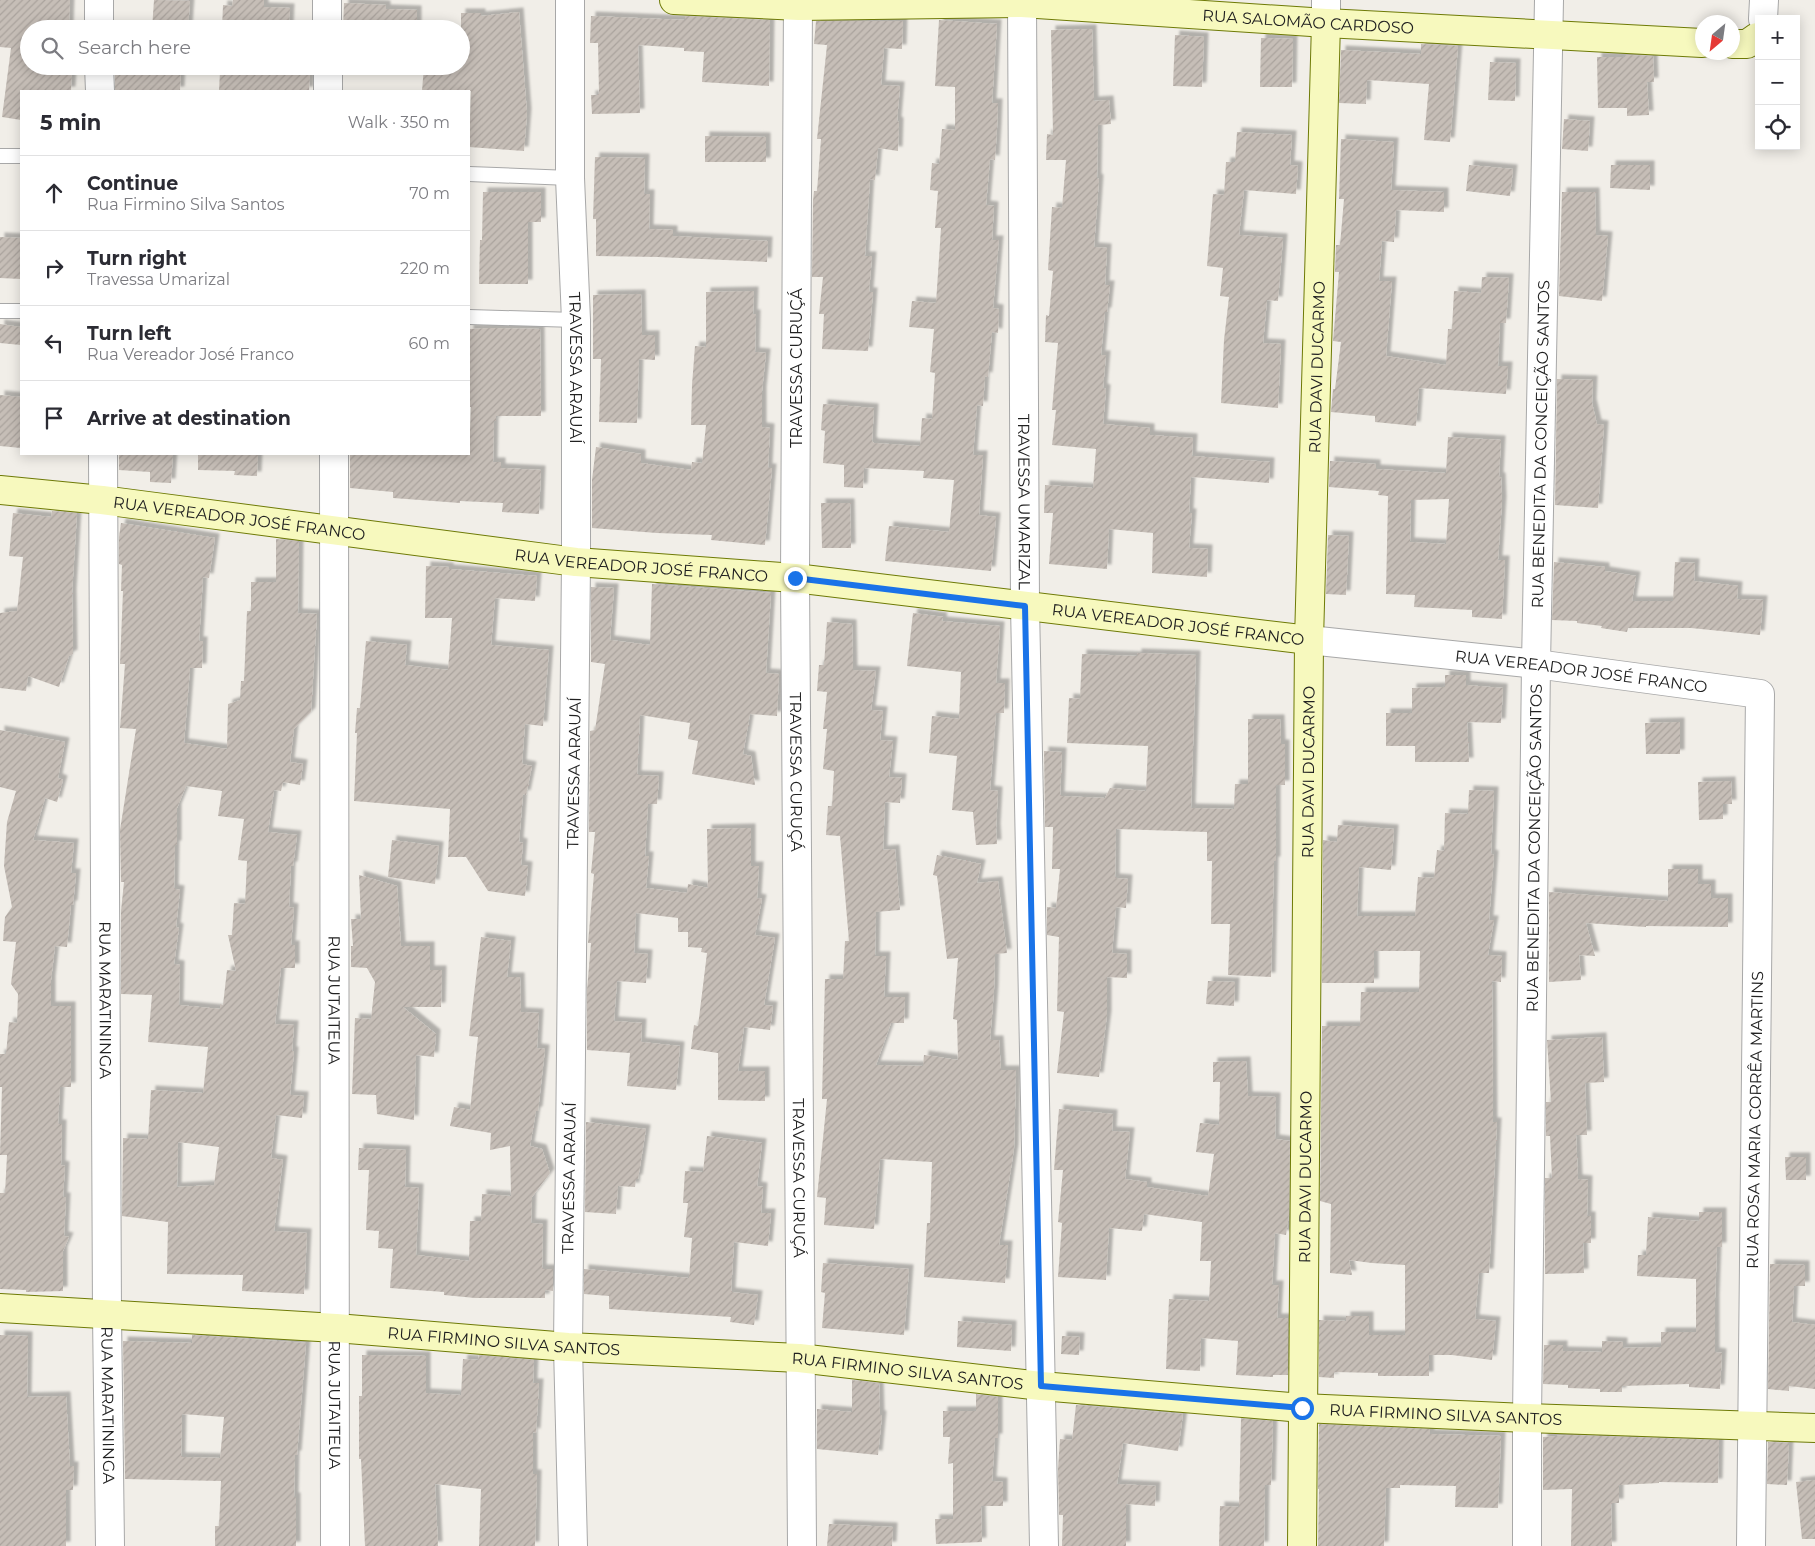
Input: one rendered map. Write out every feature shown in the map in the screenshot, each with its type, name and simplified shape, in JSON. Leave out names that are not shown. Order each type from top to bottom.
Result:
[{"type":"street","points":[[99,0],[99,20]]},
{"type":"street","points":[[327,0],[327,20]]},
{"type":"street","name":"TRAVESSA ARAUAÍ","points":[[570,0],[570,178],[576,320],[576,562],[568,1347],[573,1546]]},
{"type":"street","name":"RUA SALOMÃO CARDOSO","points":[[674,0],[798,3],[1022,2],[1326,12],[1549,34],[1695,43]]},
{"type":"street","name":"RUA BENEDITA DA CONCEIÇÃO SANTOS","points":[[1527,1546],[1536,664],[1549,0]]},
{"type":"street","points":[[1753,33],[1764,0]]},
{"type":"street","name":"TRAVESSA UMARIZAL","points":[[1022,2],[1025,606],[1044,1546]]},
{"type":"street","name":"TRAVESSA CURUÇÁ","points":[[798,3],[795,578],[799,1358],[802,1546]]},
{"type":"street","name":"RUA DAVI DUCARMO","points":[[1302,1546],[1309,640],[1326,12]]},
{"type":"street","points":[[100,75],[100,90]]},
{"type":"street","points":[[328,75],[328,90]]},
{"type":"street","name":"RUA MARATININGA","points":[[103,455],[106,1315],[110,1546]]},
{"type":"street","name":"RUA JUTAITEUA","points":[[334,455],[335,1546]]},
{"type":"street","name":"RUA VEREADOR JOSÉ FRANCO","points":[[0,490],[102,500],[576,562],[795,578],[1309,640],[1536,664],[1760,694]]},
{"type":"street","name":"RUA ROSA MARIA CORRÊA MARTINS","points":[[1750,1546],[1760,694]]},
{"type":"street","name":"RUA FIRMINO SILVA SANTOS","points":[[0,1308],[336,1328],[568,1347],[799,1358],[1041,1386],[1302,1408],[1815,1428]]},
{"type":"lane","points":[[0,156],[20,156]]},
{"type":"lane","points":[[470,174],[570,178]]},
{"type":"lane","points":[[0,311],[20,311]]},
{"type":"lane","points":[[470,317],[576,320]]},
{"type":"building","points":[[0,0],[70,0],[69,20],[20,20],[20,75],[72,75],[71,90],[20,90],[20,120],[2,117],[11,48],[0,47]]},
{"type":"building","points":[[154,0],[190,1],[189,20],[153,20]]},
{"type":"building","points":[[233,0],[264,0],[264,7],[290,8],[289,20],[222,20],[223,5],[232,6]]},
{"type":"building","points":[[344,3],[386,5],[386,9],[417,10],[417,20],[343,20]]},
{"type":"building","points":[[519,12],[527,113],[524,151],[470,147],[470,90],[422,90],[423,75],[470,75],[470,20],[461,20],[461,13],[481,13],[481,16]]},
{"type":"building","points":[[591,16],[685,20],[685,16],[770,20],[769,86],[702,82],[704,52],[684,51],[684,48],[638,45],[640,113],[592,114],[591,95],[599,95],[598,43],[590,43]]},
{"type":"building","points":[[939,20],[997,24],[992,103],[998,103],[997,128],[995,160],[990,159],[986,205],[994,206],[992,240],[999,240],[993,308],[999,309],[998,333],[992,332],[988,377],[985,376],[983,406],[977,405],[973,455],[983,455],[979,515],[996,517],[991,571],[885,561],[889,526],[949,532],[954,480],[923,478],[924,471],[864,468],[863,488],[844,487],[844,465],[823,463],[825,431],[821,430],[823,404],[874,408],[872,441],[874,443],[920,446],[922,418],[932,419],[935,373],[930,372],[934,329],[909,327],[912,301],[936,303],[941,228],[935,228],[938,191],[930,190],[932,163],[939,164],[942,129],[955,130],[955,87],[935,86]]},
{"type":"building","points":[[816,21],[903,21],[902,49],[884,48],[881,85],[900,86],[897,121],[899,122],[898,151],[878,148],[875,180],[870,179],[865,256],[872,256],[869,292],[873,292],[868,351],[822,349],[824,314],[819,314],[823,277],[812,277],[813,201],[814,191],[817,191],[821,139],[817,139],[827,45],[814,44]]},
{"type":"building","points":[[1092,29],[1094,101],[1109,100],[1111,124],[1098,125],[1097,178],[1099,179],[1094,247],[1107,248],[1105,285],[1110,285],[1107,312],[1105,312],[1101,355],[1106,355],[1103,388],[1106,389],[1103,424],[1150,428],[1150,435],[1193,438],[1192,456],[1270,462],[1269,483],[1191,477],[1189,513],[1192,513],[1189,548],[1208,549],[1207,577],[1152,573],[1153,533],[1109,529],[1107,569],[1049,564],[1053,513],[1044,513],[1045,485],[1093,488],[1096,449],[1052,445],[1056,410],[1052,410],[1058,343],[1045,342],[1046,315],[1049,316],[1053,271],[1048,270],[1052,207],[1062,208],[1066,160],[1046,160],[1047,134],[1053,135],[1051,30]]},
{"type":"building","points":[[1175,35],[1204,37],[1202,87],[1173,86]]},
{"type":"building","points":[[1261,38],[1293,39],[1292,87],[1260,87]]},
{"type":"building","points":[[1421,44],[1458,46],[1450,142],[1424,140],[1429,84],[1367,80],[1366,104],[1339,103],[1341,50],[1421,54]]},
{"type":"building","points":[[1625,55],[1653,56],[1654,82],[1647,82],[1649,115],[1627,116],[1627,108],[1598,108],[1597,57],[1625,57]]},
{"type":"building","points":[[1490,62],[1516,63],[1515,101],[1488,100]]},
{"type":"building","points":[[115,75],[181,75],[180,90],[115,90]]},
{"type":"building","points":[[220,75],[310,75],[309,90],[219,90]]},
{"type":"building","points":[[1564,119],[1590,121],[1588,151],[1562,149]]},
{"type":"building","points":[[1237,132],[1292,135],[1290,165],[1298,166],[1296,194],[1244,190],[1239,235],[1283,238],[1278,301],[1267,300],[1263,343],[1281,344],[1278,408],[1221,403],[1224,340],[1229,297],[1220,296],[1223,268],[1207,266],[1213,194],[1224,195],[1226,162],[1235,162]]},
{"type":"building","points":[[705,136],[766,137],[766,162],[705,162]]},
{"type":"building","points":[[1341,139],[1394,142],[1391,190],[1444,192],[1444,212],[1396,210],[1394,242],[1382,241],[1379,281],[1392,281],[1386,356],[1446,365],[1448,329],[1452,329],[1454,291],[1481,293],[1482,277],[1509,278],[1506,323],[1500,323],[1498,366],[1508,366],[1506,394],[1419,388],[1416,426],[1375,422],[1375,416],[1331,412],[1341,342],[1333,341],[1339,272],[1335,272],[1336,245],[1340,245],[1344,199],[1339,199]]},
{"type":"building","points":[[595,157],[645,158],[644,194],[650,194],[649,229],[673,230],[673,236],[768,241],[767,262],[596,256],[596,219],[593,219]]},
{"type":"building","points":[[1469,165],[1513,169],[1510,196],[1466,191]]},
{"type":"building","points":[[1611,165],[1650,165],[1650,190],[1610,188]]},
{"type":"building","points":[[483,192],[541,192],[541,222],[528,222],[528,284],[479,284]]},
{"type":"building","points":[[1562,192],[1595,192],[1596,235],[1608,236],[1602,301],[1559,296]]},
{"type":"building","points":[[0,237],[20,238],[20,279],[0,278]]},
{"type":"building","points":[[754,291],[753,314],[756,314],[755,352],[766,353],[762,391],[762,427],[770,428],[768,468],[772,468],[765,545],[711,540],[712,535],[592,528],[592,480],[596,447],[641,454],[641,463],[691,470],[692,462],[702,463],[706,425],[691,425],[695,346],[706,347],[706,292]]},
{"type":"building","points":[[641,294],[642,335],[655,335],[655,360],[639,359],[637,423],[599,422],[601,359],[593,359],[593,295]]},
{"type":"building","points":[[0,324],[20,327],[20,345],[0,343]]},
{"type":"building","points":[[470,329],[540,329],[541,416],[496,416],[496,421],[494,421],[493,462],[501,462],[501,468],[541,470],[539,514],[502,512],[503,503],[460,501],[460,503],[393,498],[393,492],[350,488],[350,455],[470,455]]},
{"type":"building","points":[[1557,379],[1593,380],[1592,403],[1597,424],[1604,425],[1598,508],[1555,505]]},
{"type":"building","points":[[0,395],[20,397],[20,448],[0,446]]},
{"type":"building","points":[[1448,437],[1501,440],[1499,477],[1501,477],[1502,501],[1498,560],[1505,560],[1502,619],[1472,617],[1472,610],[1414,607],[1415,595],[1386,594],[1388,496],[1378,495],[1379,491],[1329,487],[1330,461],[1376,464],[1376,469],[1446,473]],"holes":[[[1449,499],[1446,544],[1410,542],[1411,500]]]},
{"type":"building","points":[[119,455],[173,455],[171,483],[150,482],[150,472],[119,470]]},
{"type":"building","points":[[198,455],[258,455],[257,476],[234,475],[235,471],[198,470]]},
{"type":"building","points":[[821,503],[850,503],[851,548],[822,548]]},
{"type":"building","points":[[52,511],[77,513],[72,593],[73,654],[69,656],[59,687],[28,676],[26,691],[0,688],[0,613],[17,611],[23,557],[9,556],[13,513],[51,517]]},
{"type":"building","points":[[121,523],[215,538],[209,578],[203,577],[199,641],[203,641],[202,668],[190,668],[184,743],[227,749],[228,704],[240,700],[241,681],[244,681],[247,611],[251,611],[251,582],[276,582],[276,539],[299,541],[298,613],[317,614],[311,712],[294,729],[290,762],[303,764],[300,785],[283,782],[281,791],[274,790],[268,832],[297,835],[293,866],[291,866],[289,907],[294,908],[291,945],[295,945],[295,968],[281,968],[275,1024],[294,1025],[290,1095],[304,1096],[302,1118],[276,1115],[271,1158],[283,1160],[274,1231],[307,1233],[304,1294],[242,1291],[243,1275],[167,1274],[168,1222],[122,1216],[123,1138],[148,1139],[151,1090],[203,1093],[208,1047],[148,1042],[152,995],[121,994],[121,911],[124,882],[121,882],[120,830],[136,729],[120,728],[125,664],[120,664],[123,591],[121,591],[122,565],[119,564]],"holes":[[[186,786],[222,791],[218,816],[244,819],[238,860],[247,861],[245,904],[234,903],[232,935],[228,935],[236,971],[227,970],[223,1005],[220,1004],[220,1009],[179,1005],[180,965],[174,964],[179,928],[176,927],[180,890],[174,889],[175,845],[177,845],[177,808]],[[178,1142],[219,1147],[214,1185],[177,1187]]]},
{"type":"building","points":[[1328,535],[1349,536],[1346,595],[1326,594]]},
{"type":"building","points":[[1554,562],[1605,567],[1605,571],[1636,576],[1632,601],[1673,601],[1675,562],[1695,563],[1694,581],[1738,586],[1737,599],[1763,600],[1760,635],[1691,628],[1628,628],[1627,632],[1577,623],[1577,621],[1552,620]]},
{"type":"building","points":[[426,566],[537,576],[535,601],[495,598],[491,645],[549,650],[543,726],[525,724],[522,764],[532,766],[526,795],[523,794],[519,842],[523,843],[521,865],[528,866],[525,896],[488,891],[466,857],[448,857],[450,809],[354,801],[357,733],[355,733],[357,708],[360,708],[366,641],[407,645],[405,665],[448,670],[452,618],[425,618]]},
{"type":"building","points":[[652,584],[771,593],[766,673],[779,674],[777,716],[750,714],[743,754],[751,756],[755,785],[692,774],[698,741],[688,739],[690,723],[640,715],[637,775],[659,776],[657,804],[648,804],[645,856],[649,856],[646,888],[687,893],[688,884],[708,888],[707,829],[751,828],[751,866],[759,866],[757,898],[762,899],[755,935],[775,938],[764,1005],[773,1006],[770,1030],[744,1027],[738,1071],[765,1071],[765,1101],[718,1100],[718,1053],[691,1049],[694,1025],[698,1026],[707,953],[701,952],[702,948],[688,947],[688,932],[678,932],[678,918],[636,913],[634,953],[648,954],[646,983],[617,981],[614,1021],[642,1023],[641,1042],[680,1046],[676,1090],[627,1086],[630,1053],[587,1050],[587,990],[591,943],[588,943],[594,874],[591,873],[595,832],[589,832],[590,731],[595,730],[605,664],[591,662],[591,587],[614,588],[610,640],[650,645]]},
{"type":"building","points":[[913,613],[943,617],[942,621],[1000,626],[996,683],[1005,683],[1004,713],[996,713],[990,790],[998,791],[997,844],[976,845],[973,812],[952,810],[957,756],[929,753],[932,716],[959,719],[961,672],[907,666]]},
{"type":"building","points":[[827,622],[852,624],[853,670],[876,671],[871,710],[883,711],[880,740],[893,741],[889,777],[902,778],[900,803],[885,802],[883,850],[895,849],[900,910],[876,912],[875,956],[886,956],[884,997],[905,997],[904,1023],[891,1023],[876,1065],[923,1066],[924,1055],[958,1060],[957,1020],[953,1019],[958,958],[947,959],[937,876],[933,875],[937,855],[981,864],[977,883],[998,881],[1007,953],[995,954],[990,1040],[999,1040],[1001,1070],[1016,1070],[1014,1149],[999,1245],[1008,1245],[1005,1283],[924,1277],[927,1223],[930,1223],[932,1162],[880,1159],[874,1229],[824,1225],[826,1198],[817,1197],[827,1099],[822,1099],[825,979],[843,979],[845,941],[849,941],[840,836],[826,835],[828,806],[832,806],[834,771],[823,769],[827,729],[823,729],[827,692],[817,691],[819,665],[824,665]]},
{"type":"building","points":[[1137,653],[1196,655],[1191,808],[1234,809],[1235,784],[1248,784],[1248,719],[1280,719],[1281,744],[1285,744],[1285,785],[1276,785],[1276,861],[1274,861],[1271,977],[1228,975],[1230,924],[1211,924],[1212,861],[1207,861],[1207,832],[1116,829],[1115,878],[1128,879],[1126,908],[1116,907],[1112,953],[1127,954],[1127,978],[1107,977],[1107,1015],[1099,1077],[1057,1073],[1064,1012],[1057,1011],[1059,937],[1047,935],[1047,907],[1056,908],[1060,869],[1052,869],[1053,827],[1045,827],[1044,751],[1062,752],[1060,796],[1105,798],[1110,788],[1146,791],[1148,746],[1067,743],[1069,698],[1080,699],[1082,654],[1137,656]]},
{"type":"building","points":[[1445,675],[1466,675],[1466,685],[1503,688],[1501,723],[1467,722],[1469,762],[1415,762],[1415,746],[1386,746],[1386,713],[1412,713],[1412,688],[1445,687]]},
{"type":"building","points":[[1680,722],[1680,754],[1646,754],[1645,723]]},
{"type":"building","points":[[0,730],[65,742],[58,778],[63,780],[57,802],[45,798],[33,840],[74,843],[71,873],[76,873],[67,947],[55,946],[51,980],[51,1006],[71,1006],[71,1087],[60,1087],[58,1124],[62,1124],[61,1165],[65,1166],[63,1197],[66,1197],[64,1236],[69,1237],[63,1251],[63,1291],[26,1292],[26,1290],[0,1289],[0,1193],[5,1193],[7,1155],[0,1155],[2,1087],[0,1087],[0,1054],[6,1054],[9,1022],[17,1023],[18,994],[11,984],[16,942],[3,941],[5,917],[12,907],[4,866],[7,822],[16,791],[0,787]]},
{"type":"building","points":[[1731,781],[1732,804],[1723,804],[1723,819],[1699,820],[1698,782]]},
{"type":"building","points":[[1469,790],[1494,791],[1491,854],[1494,855],[1489,920],[1494,920],[1488,955],[1502,956],[1501,982],[1492,981],[1493,1122],[1497,1122],[1489,1273],[1479,1273],[1475,1319],[1496,1321],[1492,1360],[1452,1355],[1429,1355],[1429,1376],[1378,1376],[1378,1373],[1334,1372],[1334,1378],[1319,1377],[1319,1320],[1346,1321],[1346,1316],[1369,1316],[1369,1335],[1405,1335],[1405,1265],[1349,1260],[1352,1275],[1330,1273],[1331,1204],[1320,1201],[1322,1026],[1360,1026],[1361,992],[1419,992],[1420,951],[1374,951],[1374,983],[1322,983],[1323,840],[1337,842],[1338,825],[1394,829],[1391,870],[1359,867],[1357,916],[1415,916],[1418,877],[1434,878],[1437,850],[1444,851],[1445,813],[1468,814]]},
{"type":"building","points":[[392,840],[439,846],[435,884],[388,877]]},
{"type":"building","points":[[1668,869],[1698,869],[1698,884],[1711,884],[1711,898],[1728,898],[1728,927],[1646,927],[1586,923],[1595,956],[1579,955],[1581,980],[1549,982],[1549,892],[1668,901]]},
{"type":"building","points":[[359,875],[397,886],[401,946],[430,946],[430,970],[442,970],[441,1007],[403,1007],[436,1034],[434,1057],[416,1055],[414,1120],[377,1114],[376,1095],[352,1094],[355,1018],[371,1019],[375,982],[367,968],[351,967],[351,946],[353,946],[351,919],[361,919]]},
{"type":"building","points":[[481,937],[511,941],[507,977],[520,977],[521,1012],[539,1013],[537,1048],[545,1049],[538,1111],[536,1111],[530,1146],[542,1149],[550,1173],[532,1197],[531,1223],[543,1224],[542,1269],[553,1269],[553,1291],[545,1290],[545,1298],[475,1298],[444,1295],[444,1292],[390,1288],[393,1249],[378,1248],[379,1231],[366,1230],[369,1170],[358,1170],[359,1148],[406,1150],[405,1187],[419,1188],[416,1255],[469,1261],[470,1221],[481,1221],[482,1194],[511,1196],[510,1146],[490,1150],[491,1133],[450,1126],[454,1107],[470,1110],[478,1037],[469,1036]]},
{"type":"building","points":[[1208,981],[1235,982],[1234,1006],[1206,1004]]},
{"type":"building","points":[[1602,1037],[1604,1082],[1585,1083],[1587,1135],[1576,1135],[1578,1179],[1588,1180],[1587,1216],[1591,1216],[1591,1243],[1583,1243],[1584,1273],[1545,1274],[1545,1178],[1552,1178],[1550,1136],[1546,1136],[1546,1102],[1551,1102],[1547,1040]]},
{"type":"building","points":[[1246,1061],[1248,1096],[1276,1097],[1275,1139],[1290,1141],[1289,1214],[1286,1235],[1275,1233],[1272,1285],[1279,1285],[1277,1318],[1288,1318],[1288,1375],[1273,1375],[1273,1377],[1236,1375],[1238,1341],[1201,1338],[1200,1371],[1166,1369],[1169,1299],[1209,1301],[1211,1261],[1200,1261],[1202,1222],[1144,1214],[1142,1231],[1109,1228],[1106,1280],[1058,1277],[1062,1223],[1058,1222],[1063,1170],[1054,1170],[1059,1109],[1113,1114],[1112,1131],[1130,1132],[1125,1179],[1147,1182],[1147,1187],[1208,1196],[1214,1154],[1196,1152],[1200,1123],[1219,1125],[1220,1082],[1213,1082],[1213,1062]]},
{"type":"building","points":[[586,1122],[646,1129],[638,1179],[636,1179],[635,1187],[618,1186],[616,1214],[585,1212]]},
{"type":"building","points":[[707,1136],[762,1143],[757,1186],[763,1187],[761,1213],[771,1213],[768,1246],[734,1242],[731,1292],[758,1295],[754,1325],[730,1322],[731,1317],[609,1309],[609,1296],[584,1294],[584,1269],[689,1278],[692,1238],[684,1237],[688,1203],[683,1203],[685,1171],[703,1172]]},
{"type":"building","points":[[1785,1157],[1806,1157],[1806,1180],[1786,1180]]},
{"type":"building","points":[[1699,1212],[1722,1212],[1722,1247],[1717,1247],[1715,1299],[1715,1352],[1722,1353],[1720,1389],[1689,1387],[1689,1384],[1622,1386],[1622,1392],[1600,1392],[1600,1389],[1568,1388],[1568,1385],[1543,1384],[1544,1345],[1563,1345],[1563,1351],[1602,1352],[1602,1341],[1623,1342],[1623,1348],[1661,1347],[1661,1332],[1696,1332],[1696,1279],[1637,1276],[1638,1255],[1646,1255],[1648,1217],[1699,1221]]},
{"type":"building","points":[[823,1263],[909,1269],[904,1335],[822,1328],[825,1293],[821,1292]]},
{"type":"building","points":[[1770,1264],[1805,1265],[1805,1286],[1794,1286],[1792,1322],[1815,1325],[1815,1389],[1789,1386],[1789,1391],[1768,1389]]},
{"type":"building","points":[[958,1321],[1012,1325],[1011,1351],[957,1347]]},
{"type":"building","points":[[0,1335],[28,1336],[27,1397],[66,1396],[70,1466],[74,1466],[73,1490],[66,1490],[66,1546],[0,1546]]},
{"type":"building","points":[[192,1335],[306,1343],[297,1455],[295,1455],[296,1546],[215,1546],[215,1526],[219,1526],[221,1481],[125,1479],[123,1341],[192,1343]],"holes":[[[182,1414],[224,1417],[220,1458],[181,1457]]]},
{"type":"building","points":[[1062,1336],[1080,1337],[1079,1355],[1061,1354]]},
{"type":"building","points":[[362,1355],[426,1356],[426,1393],[461,1395],[463,1359],[478,1360],[479,1355],[534,1360],[533,1383],[539,1383],[536,1433],[533,1432],[533,1474],[537,1474],[535,1546],[479,1546],[481,1489],[435,1484],[438,1546],[365,1546],[361,1459],[359,1459],[359,1396],[362,1396]]},
{"type":"building","points":[[852,1380],[879,1383],[880,1415],[882,1415],[878,1455],[817,1449],[817,1409],[852,1412]]},
{"type":"building","points":[[976,1394],[998,1397],[998,1438],[995,1438],[992,1481],[1003,1482],[1003,1506],[981,1506],[982,1542],[936,1544],[935,1519],[953,1519],[953,1463],[948,1464],[950,1437],[943,1437],[943,1411],[976,1411]]},
{"type":"building","points":[[1076,1405],[1183,1414],[1178,1451],[1123,1443],[1117,1484],[1156,1486],[1155,1506],[1126,1504],[1126,1546],[1062,1546],[1063,1515],[1059,1515],[1058,1469],[1060,1439],[1072,1440]]},
{"type":"building","points":[[1241,1418],[1273,1421],[1271,1485],[1265,1485],[1264,1546],[1219,1546],[1220,1506],[1239,1507]]},
{"type":"building","points":[[1319,1424],[1430,1429],[1430,1434],[1501,1436],[1498,1508],[1455,1507],[1456,1486],[1400,1485],[1400,1488],[1386,1488],[1384,1546],[1318,1546]]},
{"type":"building","points":[[1570,1435],[1719,1440],[1718,1483],[1659,1482],[1619,1485],[1619,1503],[1611,1503],[1612,1546],[1571,1546],[1572,1489],[1543,1490],[1543,1437]]},
{"type":"building","points":[[1768,1442],[1789,1443],[1787,1485],[1767,1484]]},
{"type":"building","points":[[1815,1480],[1815,1539],[1802,1539],[1796,1482]]},
{"type":"building","points":[[829,1524],[893,1527],[892,1546],[827,1546]]},
{"type":"route","points":[[795,578],[1025,606],[1041,1386],[1302,1408]]}]
